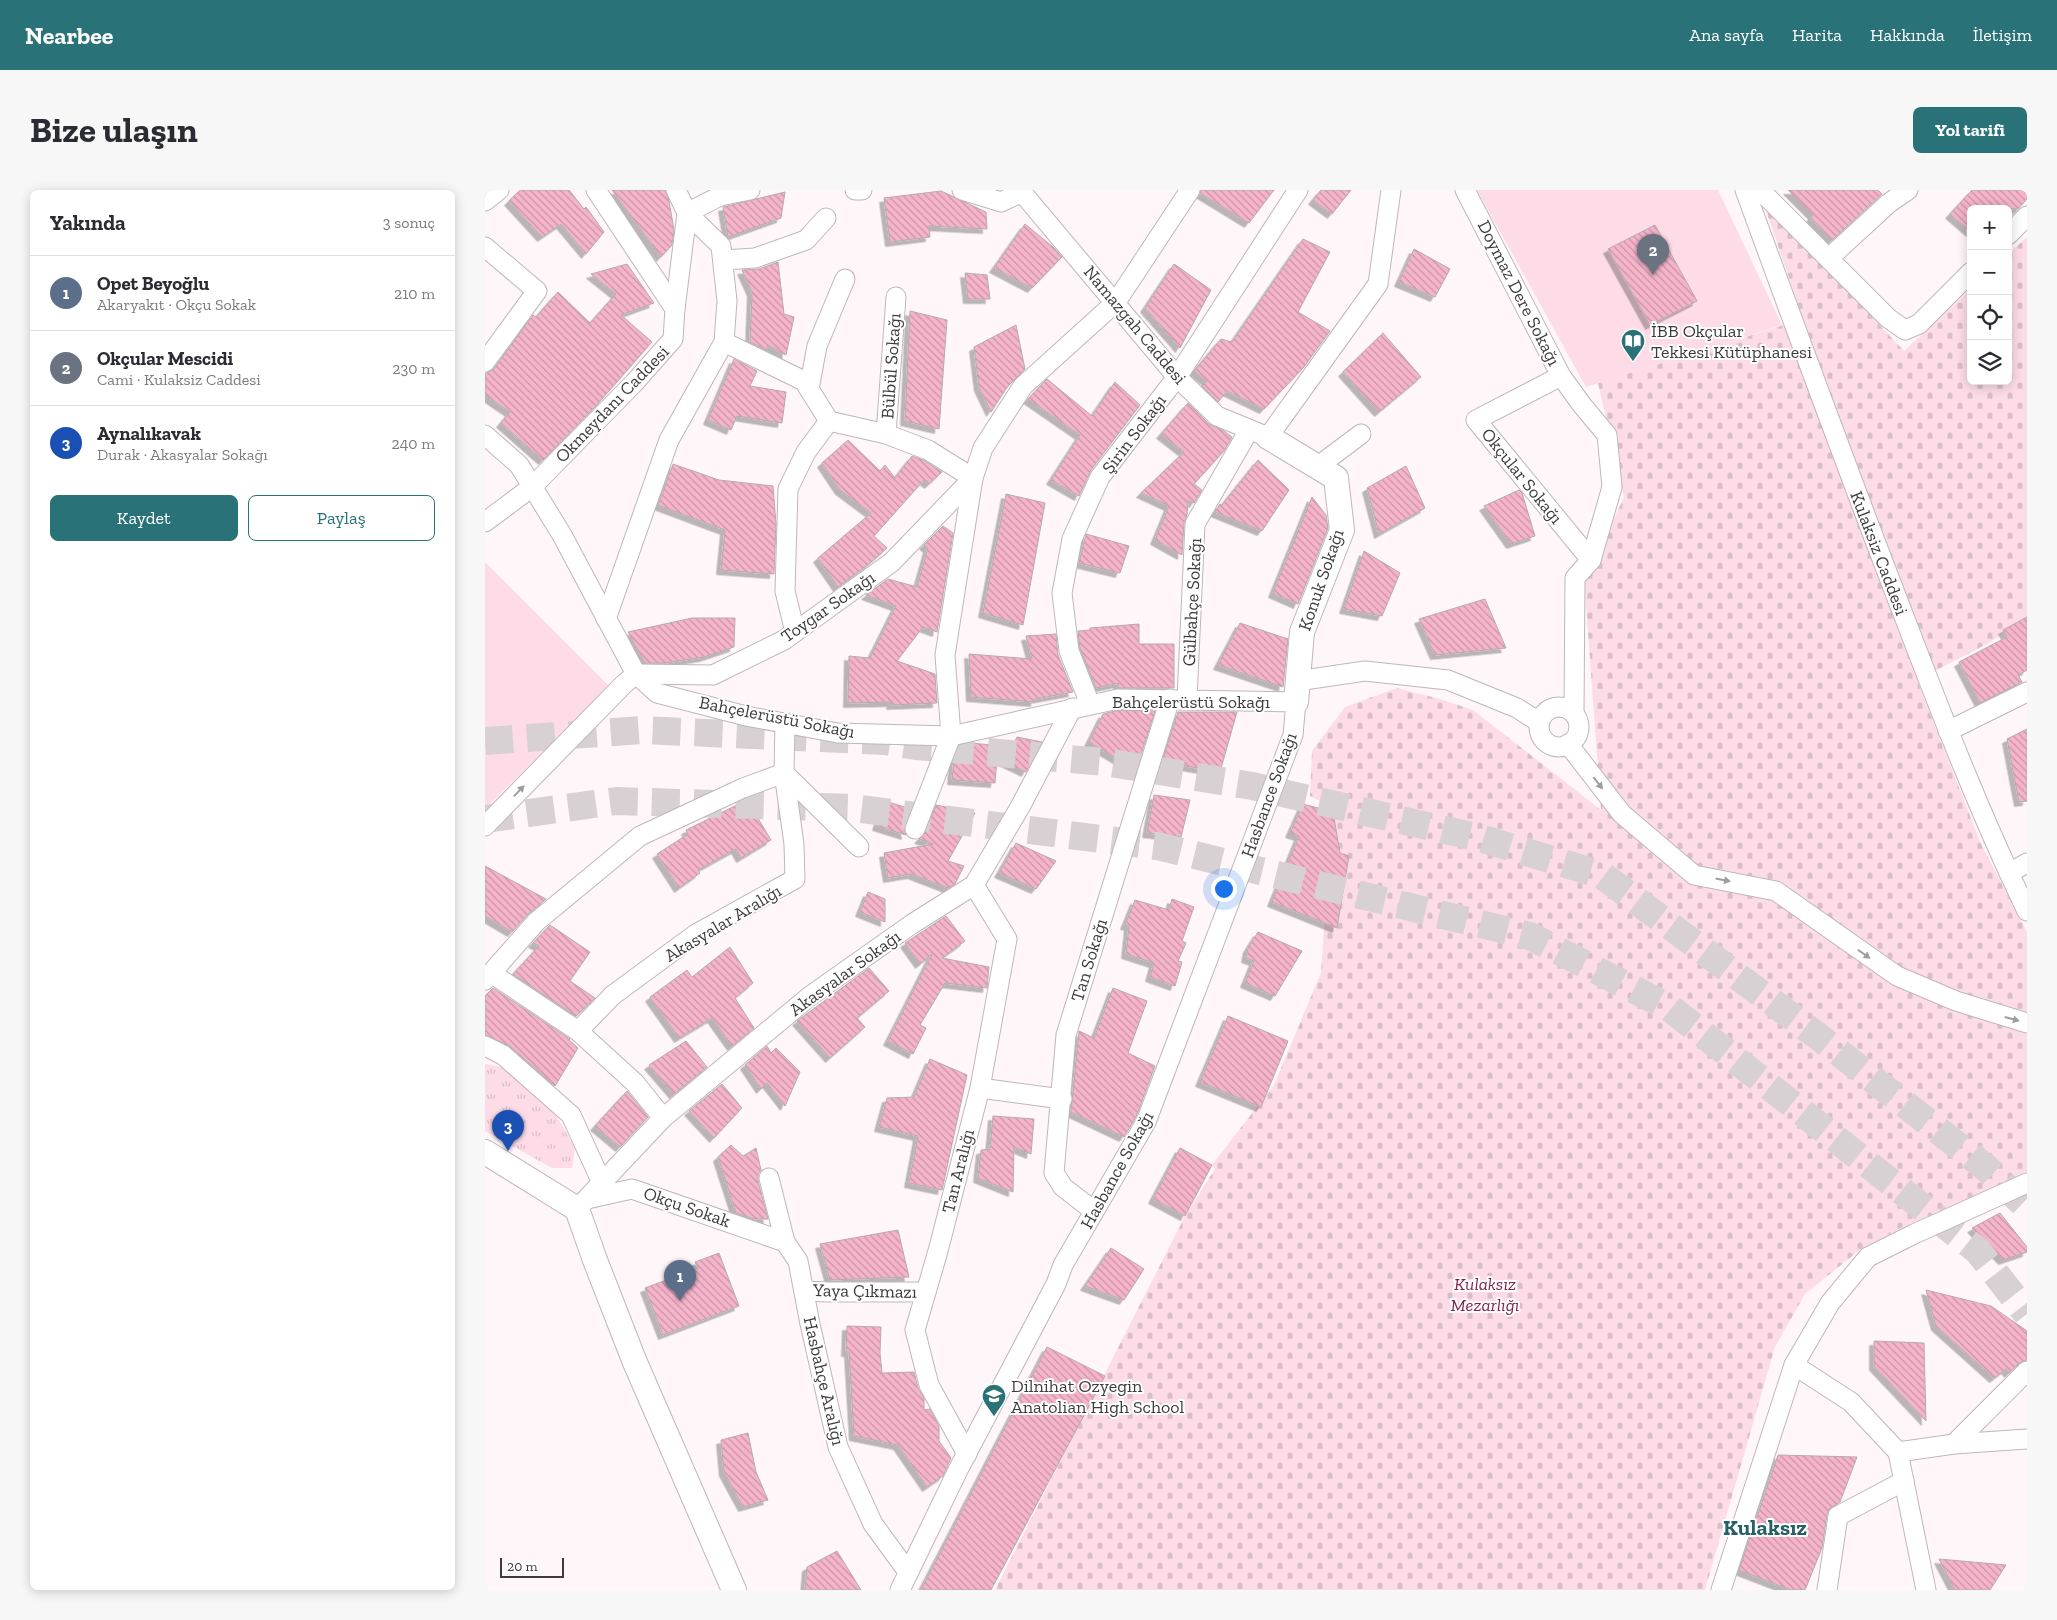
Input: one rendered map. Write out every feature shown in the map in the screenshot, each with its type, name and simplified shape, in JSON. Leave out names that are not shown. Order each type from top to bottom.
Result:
[{"type":"street","points":[[485,201],[499,190]]},
{"type":"street","points":[[596,190],[675,309]]},
{"type":"street","points":[[606,619],[669,440],[724,342],[727,301],[721,246],[687,213],[676,190]]},
{"type":"street","points":[[687,213],[720,196],[750,190]]},
{"type":"street","points":[[855,190],[862,190]]},
{"type":"street","points":[[962,190],[1001,202],[1021,191]]},
{"type":"street","name":"Şirin Sokağı","points":[[1081,706],[1069,651],[1062,594],[1071,539],[1101,477],[1177,377],[1298,190]]},
{"type":"street","name":"Gülbahçe Sokağı","points":[[1179,699],[1195,524],[1258,433],[1378,284],[1391,190]]},
{"type":"street","name":"Doymaz Dere Sokağı","points":[[1465,190],[1561,376],[1607,436],[1612,487],[1591,560]]},
{"type":"street","name":"Kulaksiz Caddesi","points":[[1745,190],[1839,449],[1948,731],[2027,911]]},
{"type":"street","points":[[1759,190],[1887,318],[1905,330],[1919,324],[1967,276]]},
{"type":"street","points":[[1829,258],[1889,203],[1908,190]]},
{"type":"street","name":"Namazgah Caddesi","points":[[1021,191],[1177,377],[1217,416],[1258,433]]},
{"type":"street","name":"Toygar Sokağı","points":[[636,674],[713,675],[795,632],[892,562],[973,478],[983,448],[1023,386],[1116,302],[1187,191]]},
{"type":"street","name":"Okmeydanı Caddesi","points":[[485,522],[532,487],[634,383],[673,340],[687,213]]},
{"type":"street","points":[[2012,231],[2027,216]]},
{"type":"street","points":[[723,260],[755,258],[807,240],[826,218]]},
{"type":"street","points":[[485,247],[537,291],[485,362]]},
{"type":"street","points":[[809,389],[817,346],[845,278]]},
{"type":"street","name":"Bülbül Sokağı","points":[[886,434],[896,297]]},
{"type":"street","points":[[724,342],[804,381],[829,421],[886,434],[928,450],[973,478],[945,656],[951,736],[915,829]]},
{"type":"street","name":"Okçular Sokağı","points":[[1561,376],[1476,420],[1591,560]]},
{"type":"street","points":[[795,632],[785,591],[788,489],[806,452],[829,421]]},
{"type":"street","name":"Konuk Sokağı","points":[[1258,433],[1336,478],[1342,530],[1302,632],[1297,691]]},
{"type":"street","points":[[1317,467],[1361,434]]},
{"type":"street","name":"Bahçelerüstü Sokağı","points":[[485,435],[519,464],[562,535],[636,674],[657,693],[746,716],[838,733],[951,736],[1118,699],[1179,699],[1297,691]]},
{"type":"street","points":[[1574,713],[1558,706],[1545,711],[1539,722],[1540,735],[1545,741],[1554,746],[1568,744],[1574,740],[1578,733],[1579,726],[1574,713],[1575,578],[1591,560]]},
{"type":"street","points":[[1297,691],[1365,671],[1448,680],[1517,708],[1539,722]]},
{"type":"street","points":[[485,826],[623,684],[636,674]]},
{"type":"street","name":"Hasbance Sokağı","points":[[900,1590],[967,1454],[1056,1284],[1063,1265],[1146,1122],[1293,735],[1297,691]]},
{"type":"street","points":[[1948,731],[2027,692]]},
{"type":"street","name":"Tan Sokağı","points":[[1094,1211],[1063,1187],[1054,1173],[1062,1099],[1066,1035],[1179,699]]},
{"type":"street","name":"Akasyalar Sokağı","points":[[582,1204],[663,1118],[810,996],[912,924],[974,885],[1081,706]]},
{"type":"street","name":"Akasyalar Aralığı","points":[[578,1031],[613,995],[696,934],[795,879],[794,844],[784,773],[785,723]]},
{"type":"street","points":[[1568,744],[1623,814],[1694,875],[1776,891],[1897,976],[1957,1001],[2027,1023]]},
{"type":"street","points":[[663,1118],[635,1083],[578,1031],[488,976],[536,922],[640,836],[743,788],[784,773],[859,847]]},
{"type":"street","points":[[2009,873],[2027,862]]},
{"type":"street","name":"Tan Aralığı","points":[[967,1454],[929,1385],[915,1330],[979,1088],[1007,939],[974,885]]},
{"type":"street","points":[[485,1046],[503,1055],[571,1115],[601,1183]]},
{"type":"street","points":[[979,1088],[1062,1099]]},
{"type":"street","points":[[485,1152],[582,1204],[595,1260],[634,1360],[734,1590]]},
{"type":"street","name":"Hasbahçe Aralığı","points":[[769,1178],[785,1242],[798,1261],[838,1447],[873,1524],[908,1572]]},
{"type":"street","points":[[1721,1590],[1794,1365],[1830,1303],[1869,1257],[1914,1234],[2027,1183]]},
{"type":"street","name":"Okçu Sokak","points":[[582,1204],[632,1189],[785,1242]]},
{"type":"street","name":"Yaya Çıkmazı","points":[[804,1291],[926,1292]]},
{"type":"street","points":[[1794,1365],[1851,1402],[1898,1452],[1926,1590]]},
{"type":"street","points":[[1954,1444],[2027,1371]]},
{"type":"street","points":[[1898,1452],[1954,1444],[2027,1439]]},
{"type":"street","points":[[1827,1590],[1838,1516],[1904,1481]]},
{"type":"green space","points":[[1477,190],[1718,190],[1782,325],[1586,387]]},
{"type":"green space","name":"Kulaksız Mezarlığı","points":[[1762,199],[1904,351],[1967,293],[1967,385],[2012,385],[2012,250],[2027,237],[2027,617],[1989,643],[1917,680],[1981,844],[2027,932],[2027,1173],[1901,1228],[1861,1249],[1805,1294],[1775,1347],[1705,1590],[995,1590],[1185,1216],[1215,1169],[1212,1165],[1274,1085],[1321,973],[1328,871],[1324,803],[1310,796],[1312,751],[1345,707],[1397,688],[1473,710],[1601,810],[1584,578],[1624,498],[1598,383],[1803,319]]},
{"type":"green space","points":[[485,562],[609,686],[485,809]]},
{"type":"green space","points":[[485,1064],[507,1068],[556,1115],[575,1148],[572,1168],[552,1168],[485,1131]]},
{"type":"building","points":[[520,190],[569,190],[584,209],[586,207],[604,232],[586,254],[561,224],[542,237],[509,201]]},
{"type":"building","points":[[612,190],[665,190],[674,230],[672,245],[661,257]]},
{"type":"building","points":[[1201,190],[1274,190],[1249,223],[1200,193]]},
{"type":"building","points":[[1321,190],[1351,190],[1332,214],[1313,200]]},
{"type":"building","points":[[1788,190],[1878,190],[1882,194],[1832,240],[1811,218],[1813,215]]},
{"type":"building","points":[[1972,190],[2027,190],[2027,199],[2018,209],[2012,209],[2012,205],[1967,205],[1967,229],[1950,214]]},
{"type":"building","points":[[941,191],[986,212],[987,229],[929,226],[930,237],[890,242],[884,198]]},
{"type":"building","points":[[785,192],[781,218],[728,237],[723,207]]},
{"type":"building","points":[[1025,224],[1062,257],[1032,288],[994,268]]},
{"type":"building","points":[[1655,225],[1697,301],[1650,325],[1608,249]]},
{"type":"building","points":[[1303,239],[1330,252],[1298,312],[1330,331],[1304,367],[1264,409],[1227,391],[1218,402],[1202,386],[1207,381],[1194,371],[1221,339],[1232,342]]},
{"type":"building","points":[[1414,249],[1450,269],[1435,297],[1399,282]]},
{"type":"building","points":[[778,262],[784,314],[794,317],[786,355],[768,345],[766,350],[750,342],[752,292],[742,270],[759,269]]},
{"type":"building","points":[[627,264],[654,303],[621,315],[652,342],[595,407],[543,460],[501,423],[510,412],[485,395],[485,374],[494,369],[533,315],[536,317],[558,292],[590,323],[616,294],[591,274]]},
{"type":"building","points":[[1174,264],[1211,290],[1180,348],[1145,308]]},
{"type":"building","points":[[965,273],[987,275],[990,299],[968,299]]},
{"type":"building","points":[[910,311],[947,320],[939,429],[905,421]]},
{"type":"building","points":[[1016,325],[1025,369],[1008,386],[991,412],[979,387],[974,347]]},
{"type":"building","points":[[1383,333],[1421,377],[1379,412],[1343,372]]},
{"type":"building","points":[[734,359],[757,371],[750,386],[786,392],[782,423],[737,416],[731,430],[708,420]]},
{"type":"building","points":[[1047,379],[1092,416],[1115,382],[1140,405],[1091,470],[1079,496],[1051,480],[1080,435],[1028,399]]},
{"type":"building","points":[[1188,403],[1209,424],[1232,437],[1224,451],[1194,484],[1202,490],[1194,503],[1188,501],[1187,515],[1184,523],[1182,555],[1155,540],[1169,506],[1141,493],[1184,452],[1161,434]]},
{"type":"building","points":[[848,440],[880,471],[885,465],[895,478],[912,456],[923,460],[942,472],[929,484],[924,480],[874,536],[887,548],[838,587],[818,558],[871,513],[840,490],[822,463]]},
{"type":"building","points":[[1258,460],[1289,490],[1262,531],[1215,512]]},
{"type":"building","points":[[673,464],[719,480],[773,486],[776,524],[774,574],[721,570],[725,530],[658,505]]},
{"type":"building","points":[[1406,466],[1425,508],[1379,534],[1367,488]]},
{"type":"building","points":[[1519,490],[1522,493],[1535,536],[1511,544],[1484,506]]},
{"type":"building","points":[[1006,494],[1045,503],[1023,625],[983,613]]},
{"type":"building","points":[[1312,497],[1326,515],[1328,528],[1298,604],[1273,593]]},
{"type":"building","points":[[943,526],[953,533],[937,632],[923,627],[897,661],[935,674],[937,703],[891,705],[892,702],[848,703],[849,656],[870,658],[896,606],[866,595],[888,579],[917,587],[928,548],[924,545]]},
{"type":"building","points":[[1086,534],[1129,546],[1120,573],[1079,563]]},
{"type":"building","points":[[1364,551],[1400,573],[1382,616],[1344,609]]},
{"type":"building","points":[[1485,599],[1506,648],[1435,655],[1419,619]]},
{"type":"building","points":[[2027,617],[2027,670],[2018,675],[2022,682],[1980,703],[1959,662],[2007,637],[2003,630]]},
{"type":"building","points":[[692,618],[735,618],[734,647],[704,657],[666,663],[645,663],[628,632]]},
{"type":"building","points":[[1240,623],[1288,639],[1283,687],[1218,665]]},
{"type":"building","points":[[1139,624],[1139,644],[1174,644],[1174,688],[1117,688],[1119,683],[1096,688],[1080,648],[1078,631],[1090,630],[1090,628]]},
{"type":"building","points":[[1056,634],[1058,655],[1073,692],[1035,699],[1035,702],[971,697],[969,654],[1032,659],[1026,636]]},
{"type":"building","points":[[1119,710],[1155,711],[1136,770],[1089,742],[1103,714]]},
{"type":"building","points":[[1178,712],[1237,712],[1220,772],[1162,762]]},
{"type":"building","points":[[2027,729],[2027,801],[2019,802],[2007,739]]},
{"type":"building","points":[[1017,737],[1042,742],[1026,772],[997,758],[995,783],[952,780],[954,759],[959,746],[971,743],[1012,747]]},
{"type":"building","points":[[1154,795],[1190,800],[1181,837],[1147,833]]},
{"type":"building","points":[[747,800],[771,840],[741,858],[736,849],[698,870],[700,873],[679,888],[657,854],[688,834],[686,830]]},
{"type":"building","points":[[885,801],[911,809],[904,825],[906,835],[877,826]]},
{"type":"building","points":[[1303,804],[1333,812],[1340,853],[1349,856],[1337,928],[1272,902],[1299,836],[1290,833]]},
{"type":"building","points":[[936,805],[975,813],[948,861],[964,866],[955,884],[948,888],[912,874],[888,878],[884,853],[933,844],[919,839],[925,833]]},
{"type":"building","points":[[1016,843],[1056,861],[1036,889],[999,873]]},
{"type":"building","points":[[485,866],[546,899],[528,914],[512,932],[485,916]]},
{"type":"building","points":[[868,892],[885,899],[885,922],[860,912]]},
{"type":"building","points":[[1172,899],[1194,907],[1182,941],[1186,943],[1178,961],[1182,962],[1175,986],[1150,977],[1154,963],[1126,954],[1129,926],[1125,925],[1135,900],[1169,910]]},
{"type":"building","points":[[946,916],[965,941],[942,958],[989,967],[987,988],[945,983],[920,1025],[926,1028],[913,1054],[888,1041],[932,954],[920,964],[905,943]]},
{"type":"building","points":[[550,925],[590,952],[570,981],[595,998],[576,1016],[513,974],[539,946],[533,943]]},
{"type":"building","points":[[1258,932],[1302,951],[1275,996],[1245,983],[1254,961],[1246,958],[1248,948]]},
{"type":"building","points":[[730,947],[753,983],[735,998],[754,1028],[732,1046],[712,1018],[679,1038],[650,997],[687,970],[692,977]]},
{"type":"building","points":[[869,968],[889,991],[857,1018],[865,1027],[830,1058],[797,1021]]},
{"type":"building","points":[[493,988],[570,1039],[578,1048],[555,1086],[510,1046],[485,1035],[485,996]]},
{"type":"building","points":[[1113,988],[1147,1001],[1128,1053],[1155,1066],[1136,1117],[1124,1137],[1071,1112],[1079,1031],[1094,1038]]},
{"type":"building","points":[[1228,1016],[1288,1041],[1261,1107],[1200,1082]]},
{"type":"building","points":[[686,1041],[707,1067],[674,1094],[649,1065]]},
{"type":"building","points":[[767,1046],[771,1053],[776,1048],[800,1072],[785,1106],[767,1083],[761,1089],[745,1065]]},
{"type":"building","points":[[930,1059],[967,1075],[942,1190],[909,1183],[918,1136],[879,1127],[887,1098],[914,1097]]},
{"type":"building","points":[[722,1084],[742,1108],[714,1138],[689,1111]]},
{"type":"building","points":[[627,1091],[648,1117],[620,1147],[595,1126]]},
{"type":"building","points":[[993,1116],[1034,1119],[1031,1154],[1014,1147],[1013,1192],[978,1178],[981,1150],[990,1149]]},
{"type":"building","points":[[731,1145],[743,1156],[756,1148],[761,1170],[758,1174],[758,1181],[768,1219],[754,1219],[736,1213],[718,1157]]},
{"type":"building","points":[[1180,1148],[1212,1165],[1185,1216],[1153,1199]]},
{"type":"building","points":[[2000,1213],[2027,1247],[2027,1252],[2003,1260],[1972,1228]]},
{"type":"building","points":[[898,1230],[909,1277],[830,1280],[820,1244]]},
{"type":"building","points":[[1111,1248],[1144,1269],[1124,1300],[1085,1286]]},
{"type":"building","points":[[719,1253],[739,1306],[663,1335],[645,1288],[698,1268],[695,1262]]},
{"type":"building","points":[[1926,1290],[1991,1306],[2027,1331],[2027,1360],[2019,1363],[2009,1373],[2006,1369],[1994,1378],[1936,1326]]},
{"type":"building","points":[[847,1326],[881,1327],[880,1353],[882,1373],[914,1372],[918,1388],[924,1398],[924,1410],[930,1409],[939,1426],[939,1441],[951,1458],[943,1476],[927,1487],[898,1445],[854,1436],[849,1352],[846,1352]]},
{"type":"building","points":[[1874,1341],[1924,1343],[1926,1421],[1874,1366]]},
{"type":"building","points":[[1047,1347],[1105,1376],[991,1590],[921,1590]]},
{"type":"building","points":[[748,1433],[756,1472],[768,1500],[743,1507],[724,1472],[721,1440]]},
{"type":"building","points":[[1778,1455],[1857,1457],[1840,1502],[1829,1509],[1827,1514],[1822,1548],[1805,1590],[1791,1590],[1739,1570]]},
{"type":"building","points":[[837,1551],[861,1590],[805,1590],[807,1567]]},
{"type":"building","points":[[1939,1559],[2006,1565],[1990,1590],[1955,1590]]},
{"type":"tunnel","points":[[485,741],[642,730],[885,741],[916,746],[1105,762],[1252,786],[1480,838],[1602,875],[1819,1037],[1985,1167],[2027,1207]]},
{"type":"tunnel","points":[[485,819],[616,801],[853,808],[1157,846],[1530,936],[1670,1008],[1978,1251],[2027,1314]]},
{"type":"place","name":"Okçular Mescidi","points":[[1653,275]]},
{"type":"place","name":"İBB Okçular Tekkesi Kütüphanesi","points":[[1633,362]]},
{"type":"place","name":"Aynalıkavak","points":[[508,1151]]},
{"type":"place","name":"Opet Beyoğlu","points":[[680,1301]]},
{"type":"place","name":"Dilnihat Ozyegin Anatolian High School","points":[[994,1417]]},
{"type":"district","name":"Kulaksız","points":[[1765,1527]]}]
